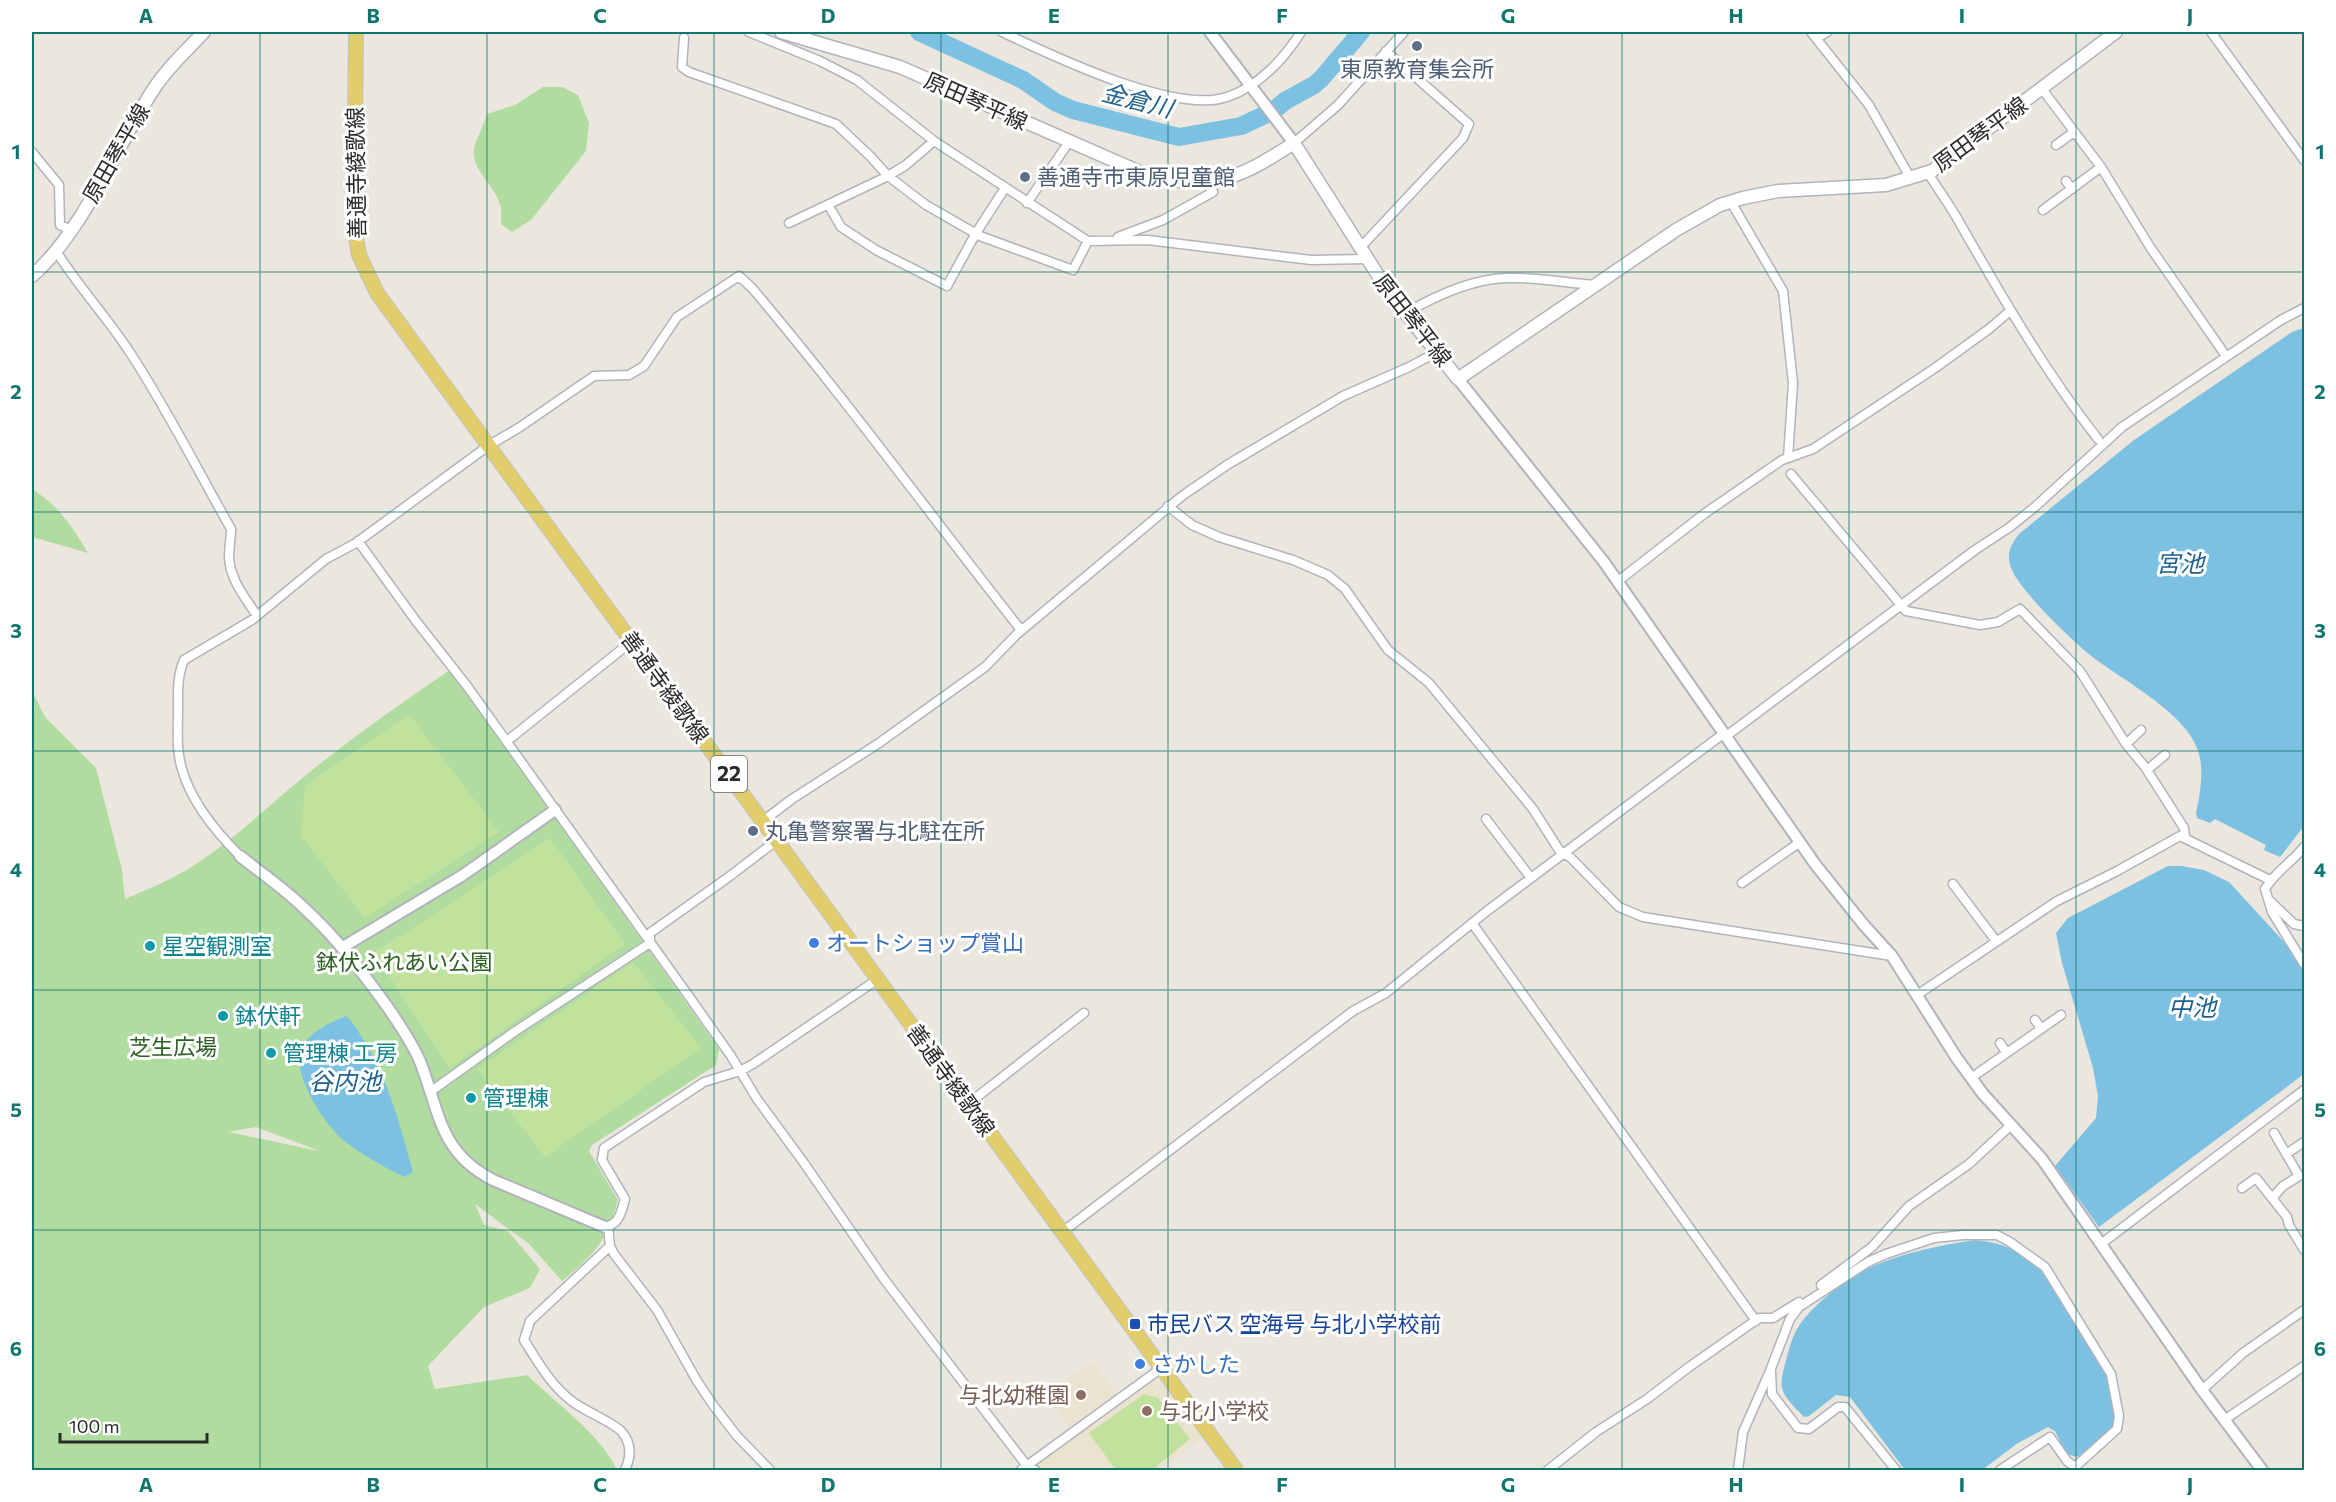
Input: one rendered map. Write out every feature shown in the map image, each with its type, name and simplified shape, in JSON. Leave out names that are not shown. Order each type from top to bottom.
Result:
[{"type":"main road","name":"原田琴平線","points":[[32,276],[56,251],[71,230],[155,87],[172,65],[204,32]]},
{"type":"main road","name":"善通寺綾歌線","points":[[356,32],[352,198],[354,226],[359,255],[377,293],[764,821],[1160,1369],[1236,1470]]},
{"type":"main road","name":"原田琴平線","points":[[781,32],[900,67],[1149,176],[1178,183],[1206,182],[1240,174],[1290,139],[1335,205],[1363,254],[1458,379],[1676,230],[1720,205],[1778,191],[1886,185],[1929,173],[2116,32]]},
{"type":"street","points":[[749,32],[820,61],[857,80],[934,141],[1088,241],[1148,240],[1311,260],[1363,254],[1463,138],[1469,124],[1386,51]]},
{"type":"street","points":[[1002,32],[1109,76],[1175,98],[1203,102],[1225,98],[1251,86],[1276,64],[1301,32]]},
{"type":"street","points":[[1210,32],[1290,139],[1338,105],[1404,32]]},
{"type":"street","points":[[1827,32],[1814,35],[1869,105],[1911,179]]},
{"type":"street","points":[[2211,32],[2301,148],[2304,160]]},
{"type":"street","points":[[684,38],[682,67],[689,72],[836,124],[888,176],[926,205],[976,233],[1073,270],[1088,241]]},
{"type":"street","points":[[2042,89],[2101,167],[2150,247],[2226,356]]},
{"type":"street","points":[[2056,145],[2074,132]]},
{"type":"street","points":[[789,223],[888,176],[906,165],[934,141]]},
{"type":"street","points":[[1027,203],[1069,142]]},
{"type":"street","points":[[32,152],[58,185],[60,225],[71,230]]},
{"type":"street","points":[[2043,210],[2101,167]]},
{"type":"street","points":[[1929,173],[2010,311],[2070,404],[2098,439]]},
{"type":"street","points":[[2066,181],[2072,189]]},
{"type":"street","points":[[1112,240],[1163,220],[1213,192],[1206,182]]},
{"type":"street","points":[[829,206],[841,227],[876,250],[946,286],[1005,188]]},
{"type":"street","points":[[1731,202],[1783,291],[1793,383],[1788,458]]},
{"type":"street","points":[[56,251],[74,279],[128,350],[175,428],[231,529],[232,542],[229,555],[231,576],[257,616]]},
{"type":"street","points":[[878,979],[740,1071],[704,1082],[604,1148],[602,1160],[626,1199],[619,1220],[615,1224],[607,1227],[478,1172],[452,1147],[421,1063],[409,1041],[343,947],[304,907],[240,856],[213,825],[193,796],[181,768],[178,740],[180,669],[184,660],[233,633],[257,616],[326,559],[358,541],[488,446],[594,376],[615,377],[637,372],[644,366],[677,317],[739,276],[752,288],[840,393],[1021,630]]},
{"type":"street","points":[[1406,313],[1422,303],[1449,292],[1495,279],[1520,278],[1596,285]]},
{"type":"street","points":[[1061,1233],[1353,1011],[1386,993],[1472,923],[1564,853],[2027,513],[2122,427],[2281,320],[2304,308]]},
{"type":"street","points":[[1617,582],[1704,514],[1788,458],[1813,449],[1935,368],[2010,311]]},
{"type":"street","points":[[764,821],[792,799],[937,703],[985,667],[1021,630],[1168,506],[1227,465],[1343,396],[1437,352]]},
{"type":"street","points":[[1458,379],[1617,582],[1800,842],[1863,924],[1892,956],[1971,1078],[2042,1159],[2202,1390],[2262,1470]]},
{"type":"street","points":[[1791,474],[1906,610],[1980,624],[1998,622],[2020,609],[2080,671],[2126,744],[2147,770],[2184,828],[2185,838]]},
{"type":"street","points":[[1168,506],[1192,525],[1219,537],[1293,560],[1328,575],[1345,589],[1388,650],[1429,683],[1533,809],[1559,850],[1619,907],[1644,917],[1892,956]]},
{"type":"street","points":[[358,541],[507,741],[884,1279],[1027,1469],[1160,1369]]},
{"type":"street","points":[[507,741],[631,642]]},
{"type":"street","points":[[2126,744],[2141,730]]},
{"type":"street","points":[[2147,770],[2165,755]]},
{"type":"street","points":[[343,947],[463,875],[555,810]]},
{"type":"street","points":[[1486,819],[1531,878]]},
{"type":"street","points":[[1917,995],[2057,901],[2180,836],[2271,880]]},
{"type":"street","points":[[650,943],[650,933],[777,840]]},
{"type":"street","points":[[1742,884],[1800,842]]},
{"type":"street","points":[[2304,847],[2265,889],[2272,912],[2304,964]]},
{"type":"street","points":[[1953,884],[1970,898],[1996,940]]},
{"type":"street","points":[[2268,899],[2294,924],[2304,926]]},
{"type":"street","points":[[1472,923],[1756,1321]]},
{"type":"street","points":[[430,1092],[514,1032],[650,943]]},
{"type":"street","points":[[968,1104],[1084,1013]]},
{"type":"street","points":[[1971,1078],[2061,1015]]},
{"type":"street","points":[[2035,1020],[2041,1028]]},
{"type":"street","points":[[2000,1043],[2006,1052]]},
{"type":"street","points":[[2101,1244],[2304,1090]]},
{"type":"street","points":[[1548,1470],[1596,1432],[1647,1399],[1759,1318],[1773,1318],[1784,1312],[1865,1252],[1883,1237],[1909,1206],[1969,1164],[2011,1125]]},
{"type":"street","points":[[2273,1197],[2283,1186],[2300,1176],[2274,1133]]},
{"type":"street","points":[[2286,1154],[2304,1142]]},
{"type":"street","points":[[2242,1188],[2256,1178],[2287,1217],[2289,1225],[2304,1250]]},
{"type":"street","points":[[607,1227],[610,1246],[657,1310],[713,1405],[737,1436],[770,1470]]},
{"type":"street","points":[[1738,1470],[1743,1431],[1790,1319],[1799,1307],[1868,1262],[1886,1254],[1934,1239],[1963,1235],[1997,1235],[2045,1268],[2111,1374],[2119,1416],[2117,1429],[2075,1467],[2067,1461],[2050,1437],[2000,1470]]},
{"type":"street","points":[[610,1246],[530,1321],[524,1340],[550,1381],[564,1394],[594,1416],[621,1430],[629,1443],[630,1460],[625,1470]]},
{"type":"street","points":[[2202,1390],[2243,1353],[2304,1310]]},
{"type":"street","points":[[2224,1420],[2304,1366]]},
{"type":"street","points":[[1770,1371],[1772,1394],[1798,1428],[1809,1429],[1838,1407],[1845,1407],[1896,1470]]},
{"type":"shaded area","name":"与北幼稚園","points":[[1093,1362],[1116,1395],[1069,1428],[1046,1396]]},
{"type":"shaded area","name":"与北小学校","points":[[1152,1381],[1163,1384],[1203,1438],[1159,1470],[1040,1470],[1036,1465]]},
{"type":"green space","points":[[543,87],[562,87],[578,95],[589,123],[586,151],[531,220],[512,232],[501,224],[497,197],[475,162],[475,145],[487,114],[515,105]]},
{"type":"green space","points":[[32,489],[50,502],[64,517],[88,553],[32,537]]},
{"type":"green space","points":[[450,670],[719,1049],[716,1065],[592,1145],[589,1151],[618,1200],[610,1226],[598,1246],[562,1281],[529,1244],[475,1204],[484,1225],[508,1231],[540,1269],[530,1288],[484,1307],[428,1366],[435,1389],[527,1375],[589,1432],[601,1445],[617,1470],[32,1470],[32,691],[45,717],[96,768],[122,870],[125,899],[181,873],[213,852],[323,761]],"holes":[[[256,1127],[318,1151],[229,1132]]]},
{"type":"green space","points":[[409,714],[499,832],[365,918],[301,836],[305,786]]},
{"type":"green space","name":"鉢伏ふれあい公園","points":[[550,838],[625,944],[450,1068],[374,953]]},
{"type":"green space","points":[[633,962],[701,1048],[545,1157],[477,1069]]},
{"type":"green space","points":[[1144,1394],[1158,1398],[1190,1439],[1152,1470],[1116,1470],[1089,1433]]},
{"type":"water","name":"宮池","points":[[2304,328],[2304,826],[2280,857],[2264,850],[2266,845],[2215,819],[2210,823],[2197,818],[2201,768],[2199,754],[2192,738],[2166,710],[2084,650],[2054,622],[2018,580],[2011,568],[2009,552],[2019,534],[2134,440],[2292,332]]},
{"type":"water","name":"中池","points":[[2168,866],[2204,870],[2229,882],[2285,943],[2304,973],[2304,1074],[2099,1227],[2055,1166],[2096,1118],[2098,1096],[2093,1068],[2062,963],[2056,933],[2068,918]]},
{"type":"water","name":"谷内池","points":[[346,1016],[365,1042],[388,1089],[413,1172],[405,1177],[379,1164],[338,1135],[316,1107],[304,1083],[299,1059],[304,1043],[320,1029]]},
{"type":"water","points":[[1975,1240],[2004,1246],[2024,1255],[2040,1269],[2058,1293],[2110,1384],[2116,1414],[2113,1429],[2107,1437],[2077,1457],[2066,1454],[2055,1431],[2048,1427],[2018,1443],[1982,1470],[1905,1470],[1850,1397],[1836,1395],[1809,1416],[1804,1417],[1784,1394],[1782,1375],[1793,1336],[1811,1311],[1845,1282],[1870,1268],[1915,1252]]},
{"type":"waterway","name":"金倉川","points":[[919,32],[1023,80],[1055,102],[1073,110],[1179,137],[1241,126],[1273,111],[1321,79],[1361,32]]},
{"type":"place","name":"東原教育集会所","points":[[1417,46]]},
{"type":"place","name":"善通寺市東原児童館","points":[[1025,177]]},
{"type":"place","name":"丸亀警察署与北駐在所","points":[[753,831]]},
{"type":"place","name":"オートショップ賞山","points":[[814,943]]},
{"type":"place","name":"星空観測室","points":[[150,946]]},
{"type":"place","name":"鉢伏軒","points":[[223,1016]]},
{"type":"place","name":"管理棟 工房","points":[[271,1053]]},
{"type":"place","name":"管理棟","points":[[471,1098]]},
{"type":"place","name":"市民バス 空海号 与北小学校前","points":[[1135,1324]]},
{"type":"place","name":"さかした","points":[[1140,1364]]},
{"type":"place","name":"与北幼稚園","points":[[1081,1395]]},
{"type":"place","name":"与北小学校","points":[[1147,1411]]},
{"type":"park label","name":"芝生広場","points":[[173,1047]]}]
